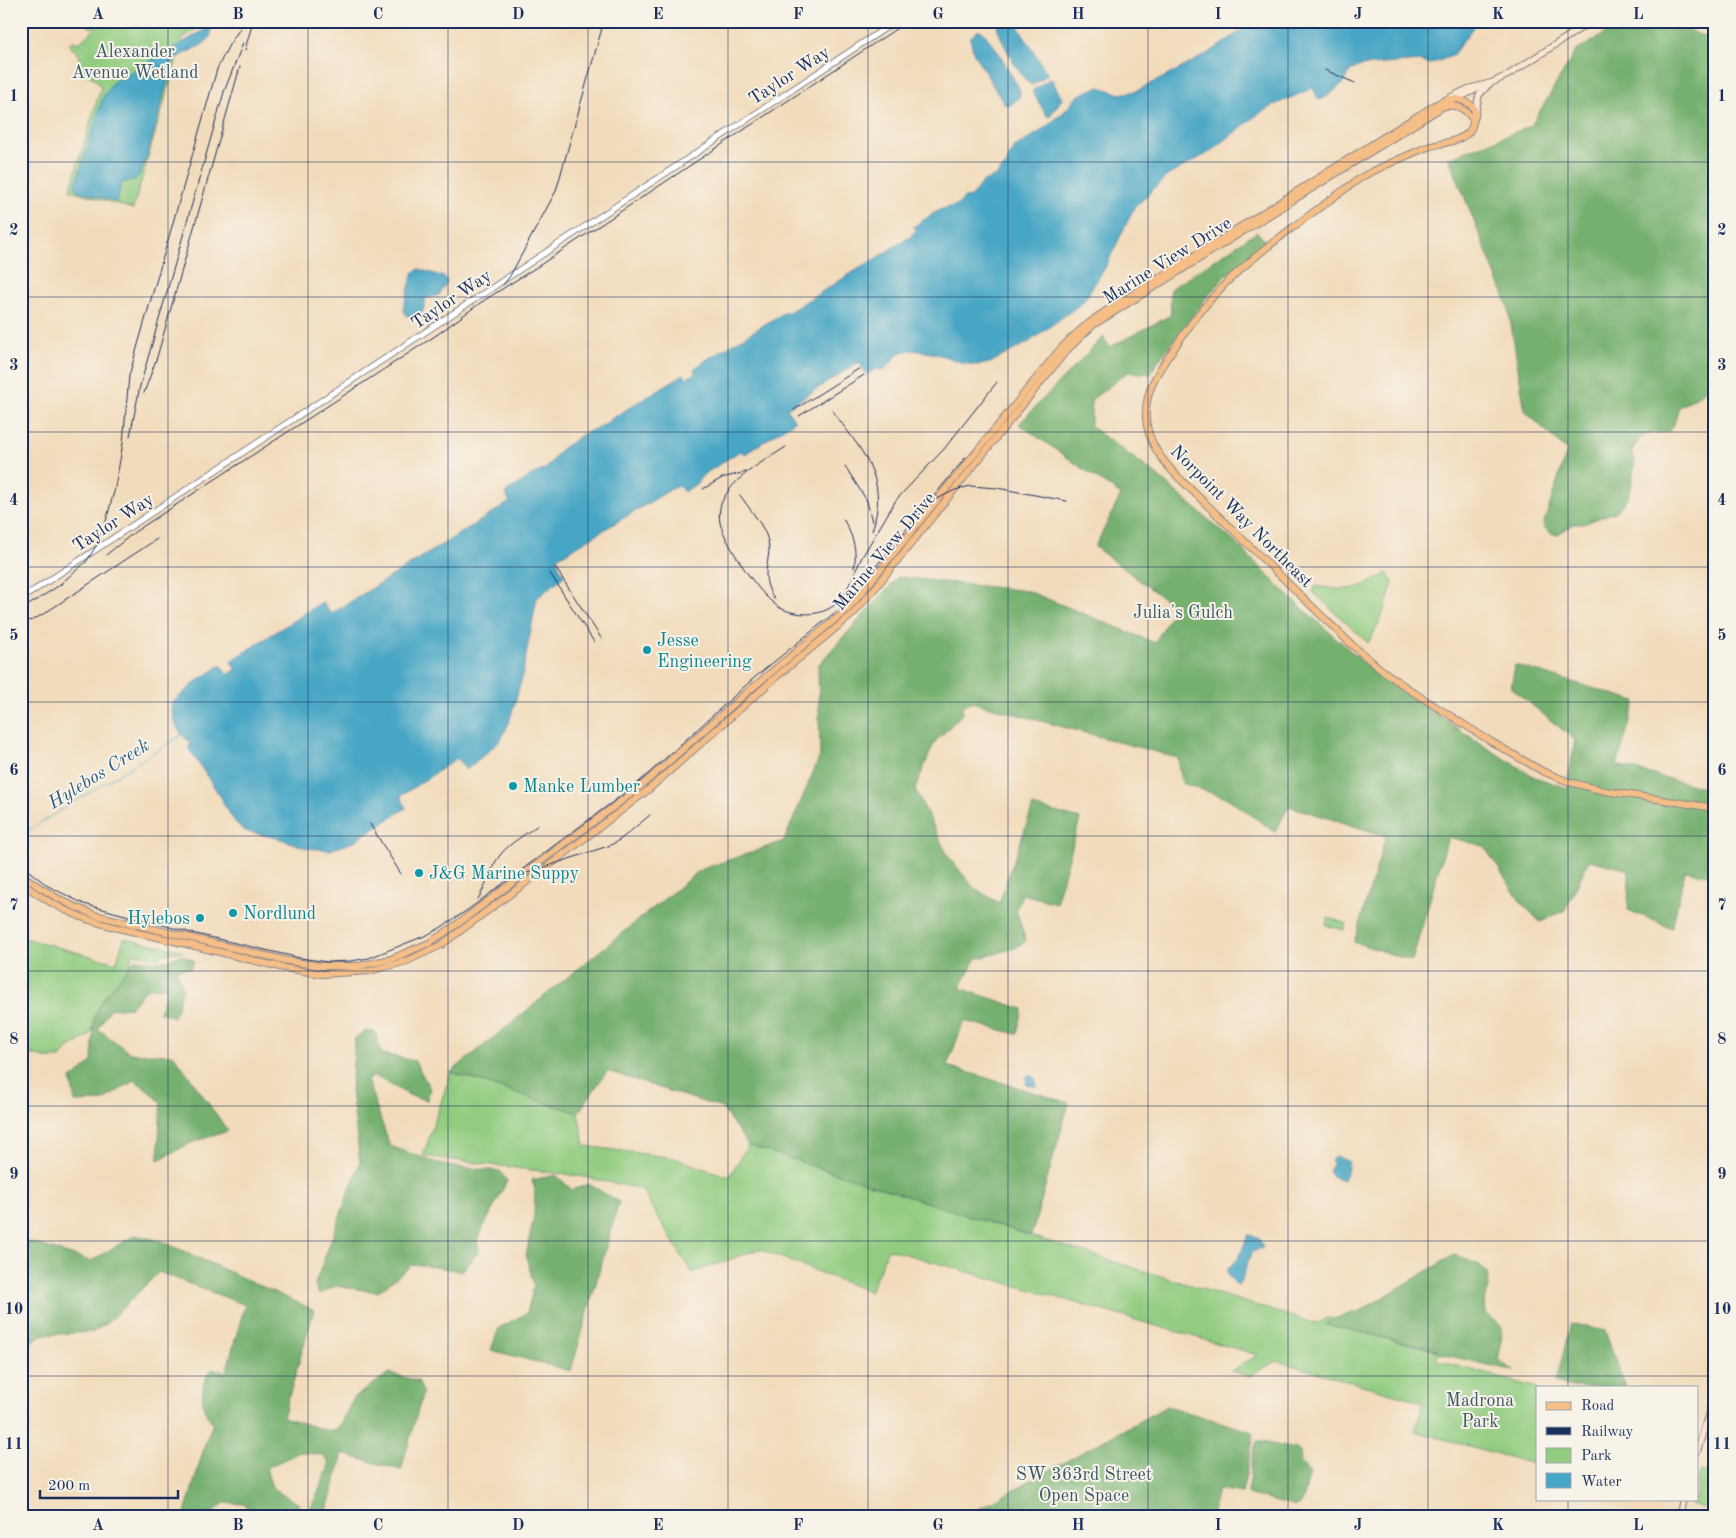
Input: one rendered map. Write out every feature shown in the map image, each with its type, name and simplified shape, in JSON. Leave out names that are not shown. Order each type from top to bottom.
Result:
[{"type":"main road","name":"Marine View Drive","points":[[21,874],[44,892],[78,909],[95,915],[306,965],[359,966],[391,959],[428,943],[456,925],[640,786],[745,694],[849,608],[1057,353],[1078,330],[1419,114],[1468,88],[1508,75],[1592,21]]},
{"type":"main road","name":"Marine View Drive","points":[[21,882],[60,908],[91,922],[309,973],[336,974],[380,969],[407,961],[441,945],[648,790],[761,690],[853,614],[1066,351],[1093,325],[1456,99],[1488,83]]},
{"type":"main road","points":[[1473,116],[1479,94],[1488,83]]},
{"type":"main road","points":[[1471,93],[1468,103],[1473,116]]},
{"type":"main road","points":[[1447,99],[1456,99],[1468,103]]},
{"type":"main road","points":[[1443,107],[1456,105],[1473,116]]},
{"type":"main road","name":"Norpoint Way Northeast","points":[[1473,116],[1470,130],[1463,137],[1427,147],[1362,177],[1275,242],[1229,280],[1210,301],[1155,376],[1146,407],[1147,428],[1150,437],[1160,457],[1176,475],[1297,593],[1352,645],[1413,692],[1490,741],[1542,771],[1569,782],[1605,791],[1715,808]]},
{"type":"main road","points":[[1698,1449],[1715,1393]]},
{"type":"main road","points":[[1679,1517],[1684,1500]]},
{"type":"street","name":"Taylor Way","points":[[21,599],[896,21]]},
{"type":"green space","name":"Alexander Avenue Wetland","points":[[81,21],[208,21],[183,38],[133,209],[70,190],[101,87],[95,79],[83,72],[79,54],[69,44],[72,41],[79,43],[96,28],[95,26],[91,28]]},
{"type":"green space","points":[[1626,21],[1666,21],[1715,41],[1715,323],[1712,325],[1715,330],[1715,370],[1706,383],[1704,392],[1679,407],[1674,424],[1668,432],[1646,435],[1638,441],[1632,452],[1635,460],[1631,489],[1628,497],[1617,511],[1583,524],[1574,524],[1558,534],[1552,534],[1543,526],[1567,451],[1525,411],[1508,306],[1449,158],[1531,126],[1576,51]]},
{"type":"green space","name":"Julia's Gulch","points":[[1257,232],[1267,242],[1225,276],[1156,364],[1151,374],[1128,372],[1091,400],[1091,427],[1153,472],[1237,544],[1291,598],[1378,675],[1487,748],[1535,777],[1567,788],[1575,740],[1511,688],[1515,665],[1636,701],[1617,765],[1715,791],[1715,876],[1685,871],[1672,928],[1628,910],[1629,870],[1589,860],[1565,910],[1540,922],[1520,901],[1484,846],[1448,837],[1412,961],[1354,942],[1386,836],[1289,806],[1275,832],[1229,799],[1182,783],[1178,758],[971,702],[962,706],[963,713],[934,743],[915,789],[948,856],[974,888],[999,903],[1033,806],[1080,819],[1056,903],[1022,894],[1016,910],[1026,941],[1016,948],[976,959],[960,988],[1023,1009],[1017,1034],[964,1021],[947,1066],[1069,1103],[1031,1236],[748,1145],[722,1108],[607,1071],[578,1113],[451,1072],[700,870],[784,841],[820,756],[818,665],[898,577],[1028,591],[1155,643],[1175,607],[1095,547],[1121,495],[1019,424],[1103,337],[1110,347],[1171,315],[1170,289]]},
{"type":"green space","points":[[1387,573],[1393,582],[1383,614],[1368,643],[1313,592],[1316,586],[1345,589],[1361,586]]},
{"type":"green space","points":[[1328,918],[1346,923],[1344,930],[1326,925]]},
{"type":"green space","points":[[21,937],[116,963],[124,938],[184,951],[163,954],[158,958],[133,953],[125,981],[109,994],[89,1036],[69,1048],[60,1058],[45,1058],[21,1052]]},
{"type":"green space","points":[[182,955],[194,961],[191,968],[176,969],[183,988],[174,1017],[159,1012],[168,987],[147,988],[131,1007],[109,1009],[98,1029],[130,1053],[174,1055],[228,1131],[191,1143],[158,1160],[161,1102],[135,1080],[102,1101],[75,1102],[71,1079],[92,1062],[94,1017],[103,999],[135,959],[160,962]]},
{"type":"green space","points":[[366,1031],[375,1032],[382,1054],[415,1061],[430,1089],[427,1100],[411,1096],[375,1076],[367,1080],[390,1146],[446,1166],[500,1171],[507,1181],[477,1240],[479,1251],[462,1271],[413,1264],[378,1292],[335,1286],[319,1295],[315,1284],[360,1162],[351,1091],[355,1038]]},
{"type":"green space","name":"Madrona Park","points":[[451,1072],[578,1113],[585,1146],[674,1158],[729,1177],[748,1145],[1031,1236],[1316,1324],[1327,1318],[1333,1319],[1326,1324],[1438,1351],[1436,1360],[1536,1388],[1536,1465],[1415,1431],[1423,1402],[1277,1361],[1249,1376],[1231,1371],[1258,1355],[888,1249],[870,1292],[759,1249],[692,1273],[641,1189],[579,1176],[423,1156]]},
{"type":"green space","points":[[556,1175],[572,1190],[589,1184],[619,1202],[571,1371],[491,1350],[499,1328],[527,1313],[534,1286],[526,1256],[534,1215],[535,1189],[532,1180]]},
{"type":"green space","points":[[135,1235],[161,1241],[314,1310],[283,1417],[328,1431],[338,1428],[354,1398],[389,1373],[418,1381],[423,1392],[401,1470],[343,1454],[325,1517],[307,1517],[329,1463],[322,1455],[300,1452],[266,1468],[272,1488],[299,1504],[293,1517],[252,1517],[245,1504],[224,1503],[208,1517],[184,1517],[213,1423],[207,1416],[204,1408],[202,1396],[204,1383],[213,1369],[226,1372],[245,1305],[159,1272],[107,1323],[93,1332],[41,1335],[21,1349],[21,1239],[91,1261]]},
{"type":"green space","points":[[1454,1255],[1480,1265],[1487,1272],[1489,1289],[1484,1300],[1485,1312],[1502,1327],[1498,1360],[1514,1371],[1437,1353],[1438,1350],[1325,1324],[1333,1319],[1362,1310]]},
{"type":"green space","points":[[1571,1323],[1605,1331],[1625,1386],[1569,1386],[1556,1382]]},
{"type":"green space","name":"SW 363rd Street Open Space","points":[[1167,1406],[1253,1432],[1242,1493],[1218,1489],[1211,1517],[964,1517]]},
{"type":"green space","points":[[1257,1441],[1296,1449],[1300,1452],[1301,1463],[1310,1473],[1302,1503],[1296,1507],[1247,1494],[1253,1454]]},
{"type":"green space","points":[[1715,1470],[1715,1512],[1691,1505],[1693,1500],[1698,1500],[1698,1478],[1700,1471],[1704,1473]]},
{"type":"water","points":[[1007,21],[1015,21],[1047,73],[1047,75],[1032,85],[1022,75],[999,33],[997,27]]},
{"type":"water","points":[[1255,21],[1482,21],[1471,30],[1452,56],[1430,64],[1420,61],[1360,66],[1350,71],[1343,83],[1328,96],[1319,100],[1313,88],[1274,105],[1257,115],[1210,152],[1167,176],[1134,208],[1106,266],[1083,302],[1029,342],[990,363],[977,365],[963,363],[922,351],[909,350],[899,353],[884,370],[875,369],[867,375],[859,362],[787,408],[795,421],[745,454],[740,451],[703,475],[696,484],[684,492],[678,485],[556,559],[564,576],[537,598],[521,681],[509,723],[500,741],[466,770],[457,758],[401,796],[406,808],[351,843],[330,850],[306,848],[281,839],[245,831],[235,822],[189,749],[190,742],[176,726],[171,704],[196,682],[221,665],[227,675],[236,670],[231,661],[322,602],[331,614],[510,502],[505,493],[532,475],[547,468],[560,450],[585,433],[604,425],[684,374],[687,378],[695,373],[694,369],[706,360],[785,312],[789,312],[910,237],[917,229],[913,227],[939,210],[958,205],[964,198],[971,197],[982,182],[996,176],[1007,164],[1013,149],[1038,133],[1064,112],[1078,96],[1100,87],[1120,94],[1137,91],[1212,51]]},
{"type":"water","points":[[208,28],[211,30],[207,40],[173,61],[148,153],[139,176],[134,180],[122,183],[116,202],[77,190],[75,186],[102,99],[113,82]]},
{"type":"water","points":[[981,30],[996,48],[1020,90],[1019,98],[1009,106],[1004,104],[974,54],[970,38],[977,31]]},
{"type":"water","points":[[1051,78],[1062,99],[1049,117],[1032,91]]},
{"type":"water","points":[[419,269],[444,277],[447,282],[439,295],[426,298],[420,315],[410,317],[406,315],[403,309],[413,273]]},
{"type":"water","points":[[1027,1076],[1035,1078],[1037,1087],[1026,1084]]},
{"type":"water","points":[[1336,1156],[1349,1162],[1346,1177],[1343,1180],[1332,1176],[1329,1171],[1332,1166],[1332,1159]]},
{"type":"water","points":[[1248,1235],[1258,1237],[1263,1247],[1251,1253],[1241,1282],[1237,1285],[1229,1277],[1227,1269],[1239,1258]]},
{"type":"waterway","name":"Hylebos Creek","points":[[21,835],[182,735]]},
{"type":"railway","points":[[58,586],[86,562],[98,543],[106,521],[115,488],[123,443],[129,376],[217,69],[229,45],[245,21]]},
{"type":"railway","points":[[245,50],[253,21]]},
{"type":"railway","points":[[503,285],[510,276],[556,191],[604,21]]},
{"type":"railway","points":[[106,555],[136,531],[438,334],[480,303],[908,21]]},
{"type":"railway","points":[[130,436],[140,386],[224,92],[243,43]]},
{"type":"railway","points":[[144,393],[157,357],[240,67]]},
{"type":"railway","points":[[1325,70],[1355,83]]},
{"type":"railway","points":[[794,410],[860,368]]},
{"type":"railway","points":[[799,416],[864,375]]},
{"type":"railway","points":[[842,600],[862,557],[896,500],[944,449],[997,382]]},
{"type":"railway","points":[[832,410],[862,452],[870,465],[875,479],[877,512],[872,531]]},
{"type":"railway","points":[[786,447],[740,478],[726,494],[721,504],[720,523],[729,544],[745,570],[764,594],[782,609],[789,612],[812,614],[827,610],[839,601]]},
{"type":"railway","points":[[21,865],[48,886],[84,904],[192,933],[300,958],[328,962],[369,958],[427,935],[469,909],[638,783],[754,678],[843,606],[966,457]]},
{"type":"railway","points":[[845,466],[867,501],[872,522]]},
{"type":"railway","points":[[703,489],[722,478],[746,472]]},
{"type":"railway","points":[[933,501],[955,490],[970,486],[997,488],[1067,501]]},
{"type":"railway","points":[[740,495],[766,535],[769,551],[766,573],[767,581],[769,590],[775,600]]},
{"type":"railway","points":[[843,519],[853,542],[855,554],[854,568]]},
{"type":"railway","points":[[21,622],[33,620],[45,613],[157,539]]},
{"type":"railway","points":[[555,567],[601,638]]},
{"type":"railway","points":[[550,573],[594,642]]},
{"type":"railway","points":[[21,610],[63,583]]},
{"type":"railway","points":[[518,876],[611,845],[650,815]]},
{"type":"railway","points":[[370,824],[401,874]]},
{"type":"railway","points":[[478,899],[501,854],[513,842],[538,825]]},
{"type":"place","name":"Jesse Engineering","points":[[647,650]]},
{"type":"place","name":"Manke Lumber","points":[[513,786]]},
{"type":"place","name":"J&G Marine Suppy","points":[[419,873]]},
{"type":"place","name":"Nordlund","points":[[233,913]]},
{"type":"place","name":"Hylebos","points":[[200,918]]}]
